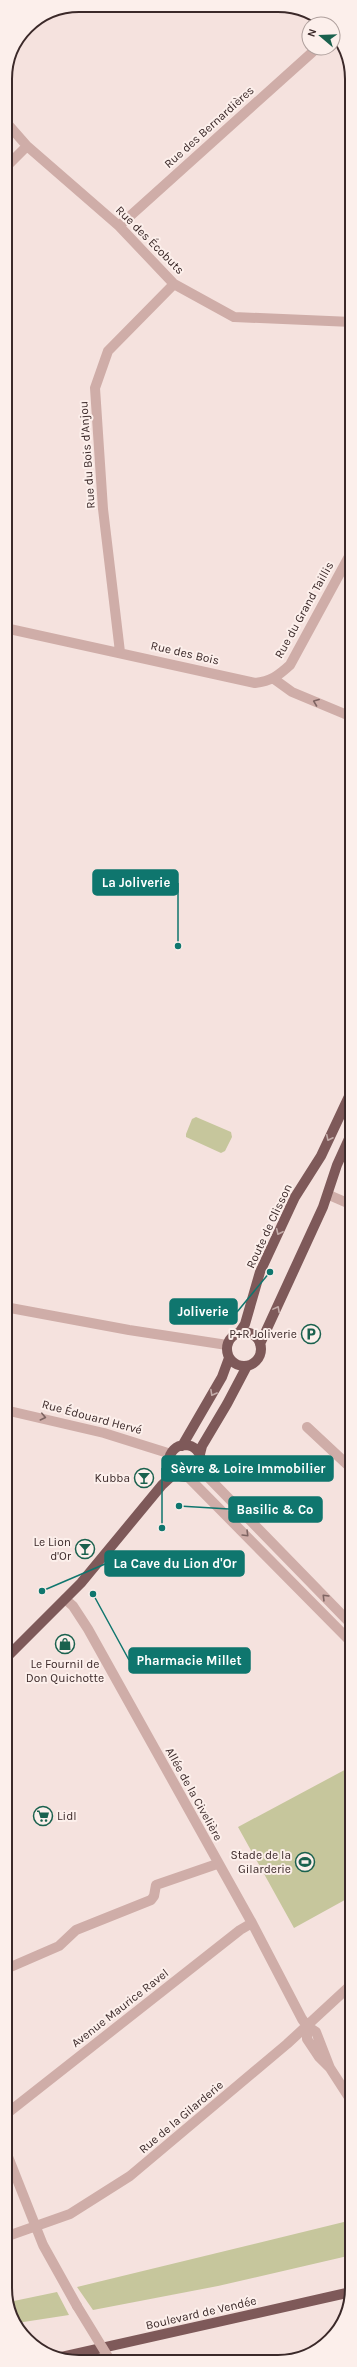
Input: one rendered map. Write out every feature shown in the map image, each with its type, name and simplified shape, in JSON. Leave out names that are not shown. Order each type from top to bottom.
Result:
[{"type":"main road","name":"Route de Clisson","points":[[239,1333],[245,1324],[260,1272],[295,1197],[320,1156],[345,1104]]},
{"type":"main road","points":[[229,1358],[236,1364],[247,1366],[254,1363],[258,1357],[260,1344],[329,1195],[338,1165],[345,1148]]},
{"type":"main road","points":[[247,1366],[228,1404],[202,1446],[200,1454],[200,1467],[195,1474],[188,1477],[175,1473],[170,1465],[171,1454],[182,1446],[222,1377],[229,1358],[227,1345],[230,1339],[239,1333],[253,1335],[260,1344]]},
{"type":"main road","points":[[182,1446],[194,1447],[200,1454]]},
{"type":"main road","points":[[12,1652],[65,1599],[162,1485],[175,1473]]},
{"type":"main road","name":"Boulevard de Vendée","points":[[73,2355],[345,2293]]},
{"type":"street","name":"Rue des Bernardières","points":[[119,226],[308,56]]},
{"type":"street","name":"Rue des Écobuts","points":[[12,129],[27,146],[119,226],[174,284],[234,317],[345,322]]},
{"type":"street","points":[[12,161],[27,146]]},
{"type":"street","name":"Rue du Bois d'Anjou","points":[[120,652],[103,509],[95,388],[108,351],[174,284]]},
{"type":"street","name":"Rue du Grand Taillis","points":[[274,679],[290,665],[345,564]]},
{"type":"street","name":"Rue des Bois","points":[[12,629],[120,652],[255,683],[274,679]]},
{"type":"street","points":[[274,679],[292,692],[345,714]]},
{"type":"street","points":[[329,1195],[345,1202]]},
{"type":"street","points":[[12,1308],[129,1330],[227,1345]]},
{"type":"street","name":"Rue Édouard Hervé","points":[[12,1412],[104,1432],[171,1454]]},
{"type":"street","points":[[307,1427],[345,1462]]},
{"type":"street","points":[[200,1467],[205,1474],[345,1617]]},
{"type":"street","points":[[188,1477],[345,1636]]},
{"type":"street","name":"Allée de la Civelière","points":[[65,1599],[73,1606],[88,1628],[217,1864],[252,1923],[307,2026],[316,2032],[330,2068],[345,2091]]},
{"type":"street","points":[[12,1966],[59,1946],[76,1930],[151,1900],[154,1896],[156,1885],[217,1864]]},
{"type":"street","name":"Avenue Maurice Ravel","points":[[12,2109],[240,1930],[252,1923]]},
{"type":"street","name":"Rue de la Gilarderie","points":[[12,2235],[70,2214],[130,2176],[307,2026],[345,1991]]},
{"type":"street","points":[[12,2166],[54,2266],[107,2355]]},
{"type":"green space","points":[[196,1117],[231,1132],[232,1137],[225,1151],[221,1153],[186,1137],[192,1119]]},
{"type":"green space","name":"Stade de la Gilarderie","points":[[345,1770],[345,1900],[294,1928],[238,1827]]},
{"type":"green space","points":[[345,2222],[345,2257],[218,2286],[93,2310],[77,2287]]},
{"type":"green space","points":[[57,2292],[69,2315],[21,2322],[13,2301]]},
{"type":"place","name":"La Joliverie","points":[[178,946]]},
{"type":"place","name":"Joliverie","points":[[270,1272]]},
{"type":"place","name":"P+R Joliverie","points":[[311,1334]]},
{"type":"place","name":"Kubba","points":[[144,1478]]},
{"type":"place","name":"Basilic & Co","points":[[179,1506]]},
{"type":"place","name":"Sèvre & Loire Immobilier","points":[[162,1528]]},
{"type":"place","name":"Le Lion d'Or","points":[[85,1549]]},
{"type":"place","name":"La Cave du Lion d'Or","points":[[42,1591]]},
{"type":"place","name":"Pharmacie Millet","points":[[93,1594]]},
{"type":"place","name":"Le Fournil de Don Quichotte","points":[[65,1644]]},
{"type":"place","name":"Lidl","points":[[43,1816]]},
{"type":"place","name":"Stade de la Gilarderie","points":[[305,1862]]}]
